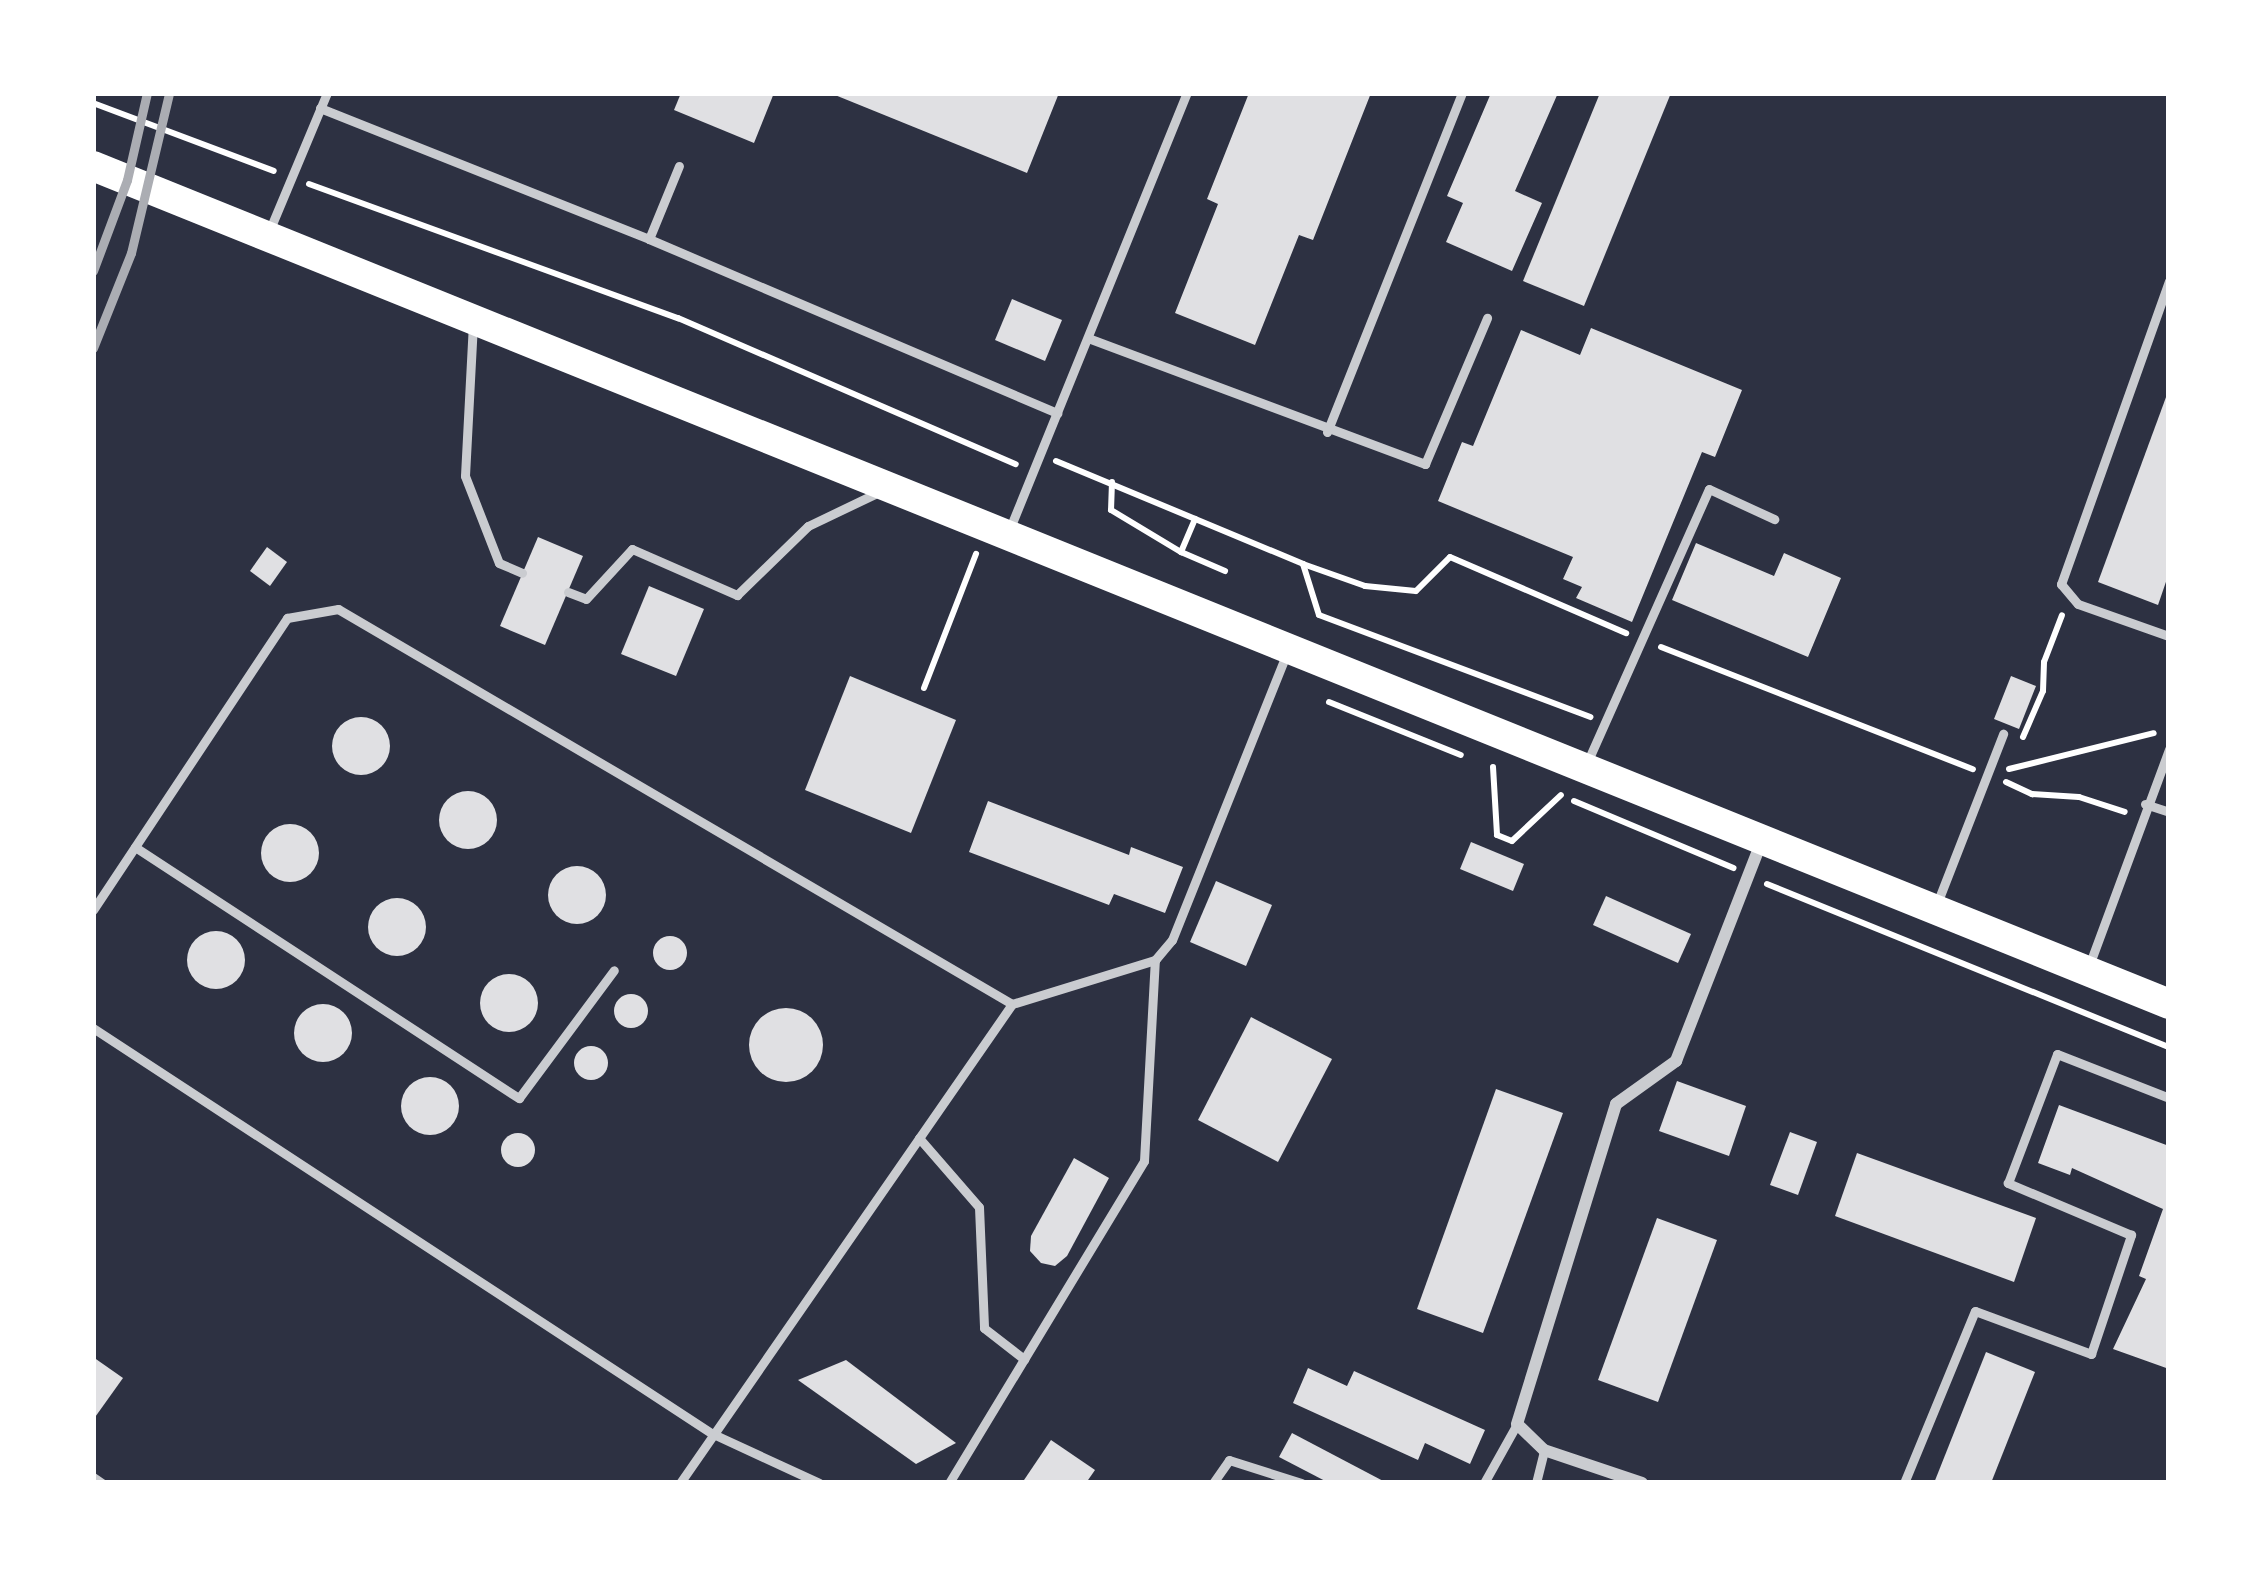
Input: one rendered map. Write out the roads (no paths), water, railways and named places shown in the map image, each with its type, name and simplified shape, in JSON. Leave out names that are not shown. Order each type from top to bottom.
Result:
[{"type":"main road","points":[[93,166],[2169,1004]]},
{"type":"street","points":[[1642,1483],[1544,1450],[1516,1424],[1616,1104],[1676,1061],[1762,842]]},
{"type":"lane","points":[[268,234],[327,93]]},
{"type":"lane","points":[[1007,536],[1187,93]]},
{"type":"lane","points":[[1328,432],[1462,93]]},
{"type":"lane","points":[[320,108],[649,239],[1057,413]]},
{"type":"lane","points":[[649,239],[679,166]]},
{"type":"lane","points":[[2169,281],[2061,584],[2078,604],[2169,636]]},
{"type":"lane","points":[[1088,338],[1328,432],[1425,464],[1487,318]]},
{"type":"lane","points":[[473,323],[465,476],[499,563],[522,573]]},
{"type":"lane","points":[[568,592],[586,599],[632,549],[737,595],[808,526],[887,488]]},
{"type":"lane","points":[[1584,770],[1709,489],[1774,519]]},
{"type":"lane","points":[[93,910],[287,618],[338,609],[1012,1004]]},
{"type":"lane","points":[[680,1483],[1012,1004],[1155,960],[1172,940],[1288,648]]},
{"type":"lane","points":[[1934,911],[2003,734]]},
{"type":"lane","points":[[2087,972],[2169,749]]},
{"type":"lane","points":[[2145,804],[2169,812]]},
{"type":"lane","points":[[135,847],[519,1097],[614,970]]},
{"type":"lane","points":[[949,1483],[1144,1161],[1155,960]]},
{"type":"lane","points":[[93,1028],[711,1433],[819,1483]]},
{"type":"lane","points":[[1904,1483],[1975,1311],[2091,1354],[2131,1235],[2008,1183],[2056,1054],[2169,1098]]},
{"type":"lane","points":[[919,1138],[979,1207],[984,1328],[1024,1359]]},
{"type":"lane","points":[[1484,1483],[1516,1424]]},
{"type":"lane","points":[[1536,1483],[1544,1450]]},
{"type":"lane","points":[[1214,1483],[1228,1460],[1301,1483]]},
{"type":"lane","points":[[93,1477],[102,1483]]},
{"type":"railway","points":[[93,271],[127,180],[147,93]]},
{"type":"railway","points":[[93,348],[131,253],[169,93]]}]
